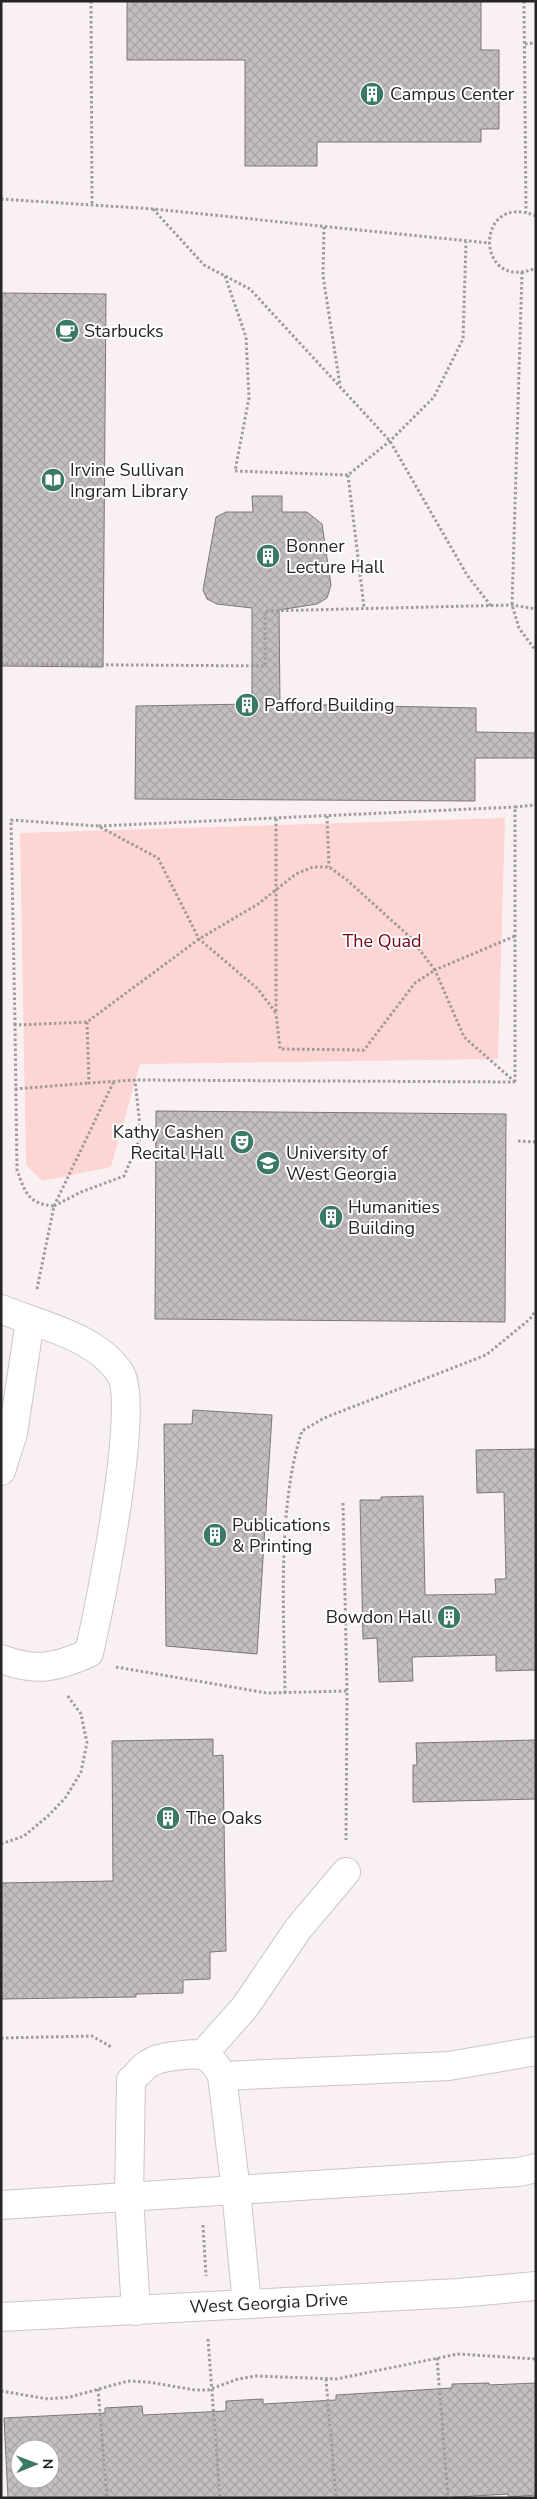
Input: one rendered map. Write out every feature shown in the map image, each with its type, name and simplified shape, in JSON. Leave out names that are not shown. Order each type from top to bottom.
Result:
[{"type":"street","points":[[1,1309],[71,1335],[98,1351],[121,1374],[127,1427],[103,1592],[89,1653],[62,1665],[35,1668],[1,1659]]},
{"type":"street","points":[[1,1471],[13,1433],[30,1321]]},
{"type":"street","points":[[204,2054],[245,2007],[298,1929],[346,1872]]},
{"type":"street","points":[[222,2076],[449,2066],[536,2051]]},
{"type":"street","points":[[136,2311],[129,2198],[131,2080],[148,2064],[166,2056],[191,2053],[204,2054],[216,2063],[222,2076],[247,2304]]},
{"type":"street","points":[[1,2205],[518,2172],[536,2168]]},
{"type":"street","name":"West Georgia Drive","points":[[1,2317],[458,2293],[536,2286]]},
{"type":"path","points":[[91,1],[92,205]]},
{"type":"path","points":[[524,1],[526,212]]},
{"type":"path","points":[[525,44],[536,43]]},
{"type":"path","points":[[1,199],[153,209],[324,228],[488,243]]},
{"type":"path","points":[[153,209],[204,265],[250,289],[390,441],[467,575],[491,606]]},
{"type":"path","points":[[536,216],[526,212],[506,213],[498,219],[488,237],[491,256],[507,270],[522,272],[536,268]]},
{"type":"path","points":[[324,228],[323,276],[340,386]]},
{"type":"path","points":[[225,276],[246,337],[249,398],[235,471],[348,475],[390,441],[434,397],[463,339],[466,242]]},
{"type":"path","points":[[522,272],[512,605],[519,628],[536,650]]},
{"type":"path","points":[[348,475],[364,607]]},
{"type":"path","points":[[1,664],[265,666],[265,611],[364,607],[512,605],[536,609]]},
{"type":"path","points":[[135,1080],[141,1136],[124,1176],[81,1192],[54,1206],[39,1205],[25,1193],[17,1170],[11,820],[98,826],[515,808],[536,805]]},
{"type":"path","points":[[515,808],[515,1082]]},
{"type":"path","points":[[327,816],[328,867]]},
{"type":"path","points":[[276,817],[278,889],[276,1013],[280,1048],[364,1050],[415,983],[435,970],[515,936]]},
{"type":"path","points":[[98,826],[158,858],[199,940],[258,989],[276,1013]]},
{"type":"path","points":[[15,1025],[87,1022],[199,940],[278,889],[296,874],[313,866],[328,867],[347,880],[410,937],[435,970],[464,1037],[515,1082]]},
{"type":"path","points":[[87,1022],[89,1083]]},
{"type":"path","points":[[15,1089],[135,1080],[515,1082]]},
{"type":"path","points":[[30,1321],[54,1206],[114,1081]]},
{"type":"path","points":[[518,1141],[536,1142]]},
{"type":"path","points":[[285,1693],[284,1600],[287,1526],[293,1458],[302,1431],[324,1418],[486,1355],[530,1319],[536,1310]]},
{"type":"path","points":[[343,1503],[347,1690],[346,1872]]},
{"type":"path","points":[[89,1653],[111,1666],[248,1691],[285,1693],[347,1690]]},
{"type":"path","points":[[1,1844],[24,1836],[66,1797],[81,1772],[87,1743],[81,1714],[59,1684],[35,1668]]},
{"type":"path","points":[[1,2038],[92,2036],[113,2048]]},
{"type":"path","points":[[203,2219],[206,2276]]},
{"type":"path","points":[[208,2338],[220,2498]]},
{"type":"path","points":[[1,2391],[48,2399],[70,2397],[128,2381],[148,2382],[195,2390],[212,2388],[238,2378],[256,2376],[326,2379],[458,2354],[536,2359]]},
{"type":"path","points":[[437,2358],[448,2498]]},
{"type":"path","points":[[326,2379],[336,2498]]},
{"type":"path","points":[[98,2389],[107,2498]]},
{"type":"green space","name":"The Quad","points":[[505,818],[498,1059],[140,1064],[111,1167],[42,1181],[26,1165],[20,833]]},
{"type":"building","name":"Campus Center","points":[[127,1],[481,1],[481,50],[499,50],[499,129],[481,129],[481,142],[317,142],[317,166],[245,166],[245,60],[127,60]]},
{"type":"building","name":"Irvine Sullivan Ingram Library","points":[[1,293],[106,294],[103,667],[1,666]]},
{"type":"building","name":"Pafford Building","points":[[252,496],[282,496],[282,512],[307,512],[322,524],[331,585],[327,598],[317,604],[279,610],[280,704],[476,708],[476,732],[536,733],[536,758],[475,758],[475,801],[135,799],[136,706],[252,704],[252,608],[217,604],[207,599],[203,590],[216,517],[226,512],[253,512]]},
{"type":"building","name":"Humanities Building","points":[[156,1111],[506,1114],[505,1322],[155,1319]]},
{"type":"building","name":"Publications & Printing","points":[[193,1410],[272,1415],[257,1654],[166,1646],[164,1424],[192,1424]]},
{"type":"building","name":"Bowdon Hall","points":[[536,1449],[536,1670],[496,1671],[496,1655],[412,1657],[413,1681],[379,1682],[377,1638],[363,1639],[360,1500],[381,1500],[381,1497],[423,1496],[425,1595],[496,1594],[495,1579],[506,1579],[504,1492],[477,1493],[476,1450]]},
{"type":"building","name":"The Oaks","points":[[213,1739],[213,1756],[223,1755],[226,1951],[210,1952],[210,1979],[183,1980],[183,1993],[136,1994],[136,1997],[1,1999],[1,1883],[113,1881],[112,1741]]},
{"type":"building","points":[[536,1740],[536,1799],[413,1802],[413,1765],[417,1765],[416,1743]]},
{"type":"building","points":[[536,2383],[536,2495],[509,2497],[508,2494],[441,2498],[8,2498],[4,2418],[105,2413],[105,2408],[142,2406],[143,2415],[226,2411],[226,2401],[263,2399],[263,2404],[336,2400],[336,2395],[452,2388],[452,2384]]},
{"type":"place","name":"Campus Center","points":[[372,94]]},
{"type":"place","name":"Starbucks","points":[[67,331]]},
{"type":"place","name":"Irvine Sullivan Ingram Library","points":[[53,480]]},
{"type":"place","name":"Bonner Lecture Hall","points":[[268,556]]},
{"type":"place","name":"Pafford Building","points":[[247,705]]},
{"type":"place","name":"Kathy Cashen Recital Hall","points":[[242,1142]]},
{"type":"place","name":"University of West Georgia","points":[[268,1163]]},
{"type":"place","name":"Humanities Building","points":[[331,1217]]},
{"type":"place","name":"Publications & Printing","points":[[215,1535]]},
{"type":"place","name":"Bowdon Hall","points":[[449,1617]]},
{"type":"place","name":"The Oaks","points":[[168,1818]]}]
